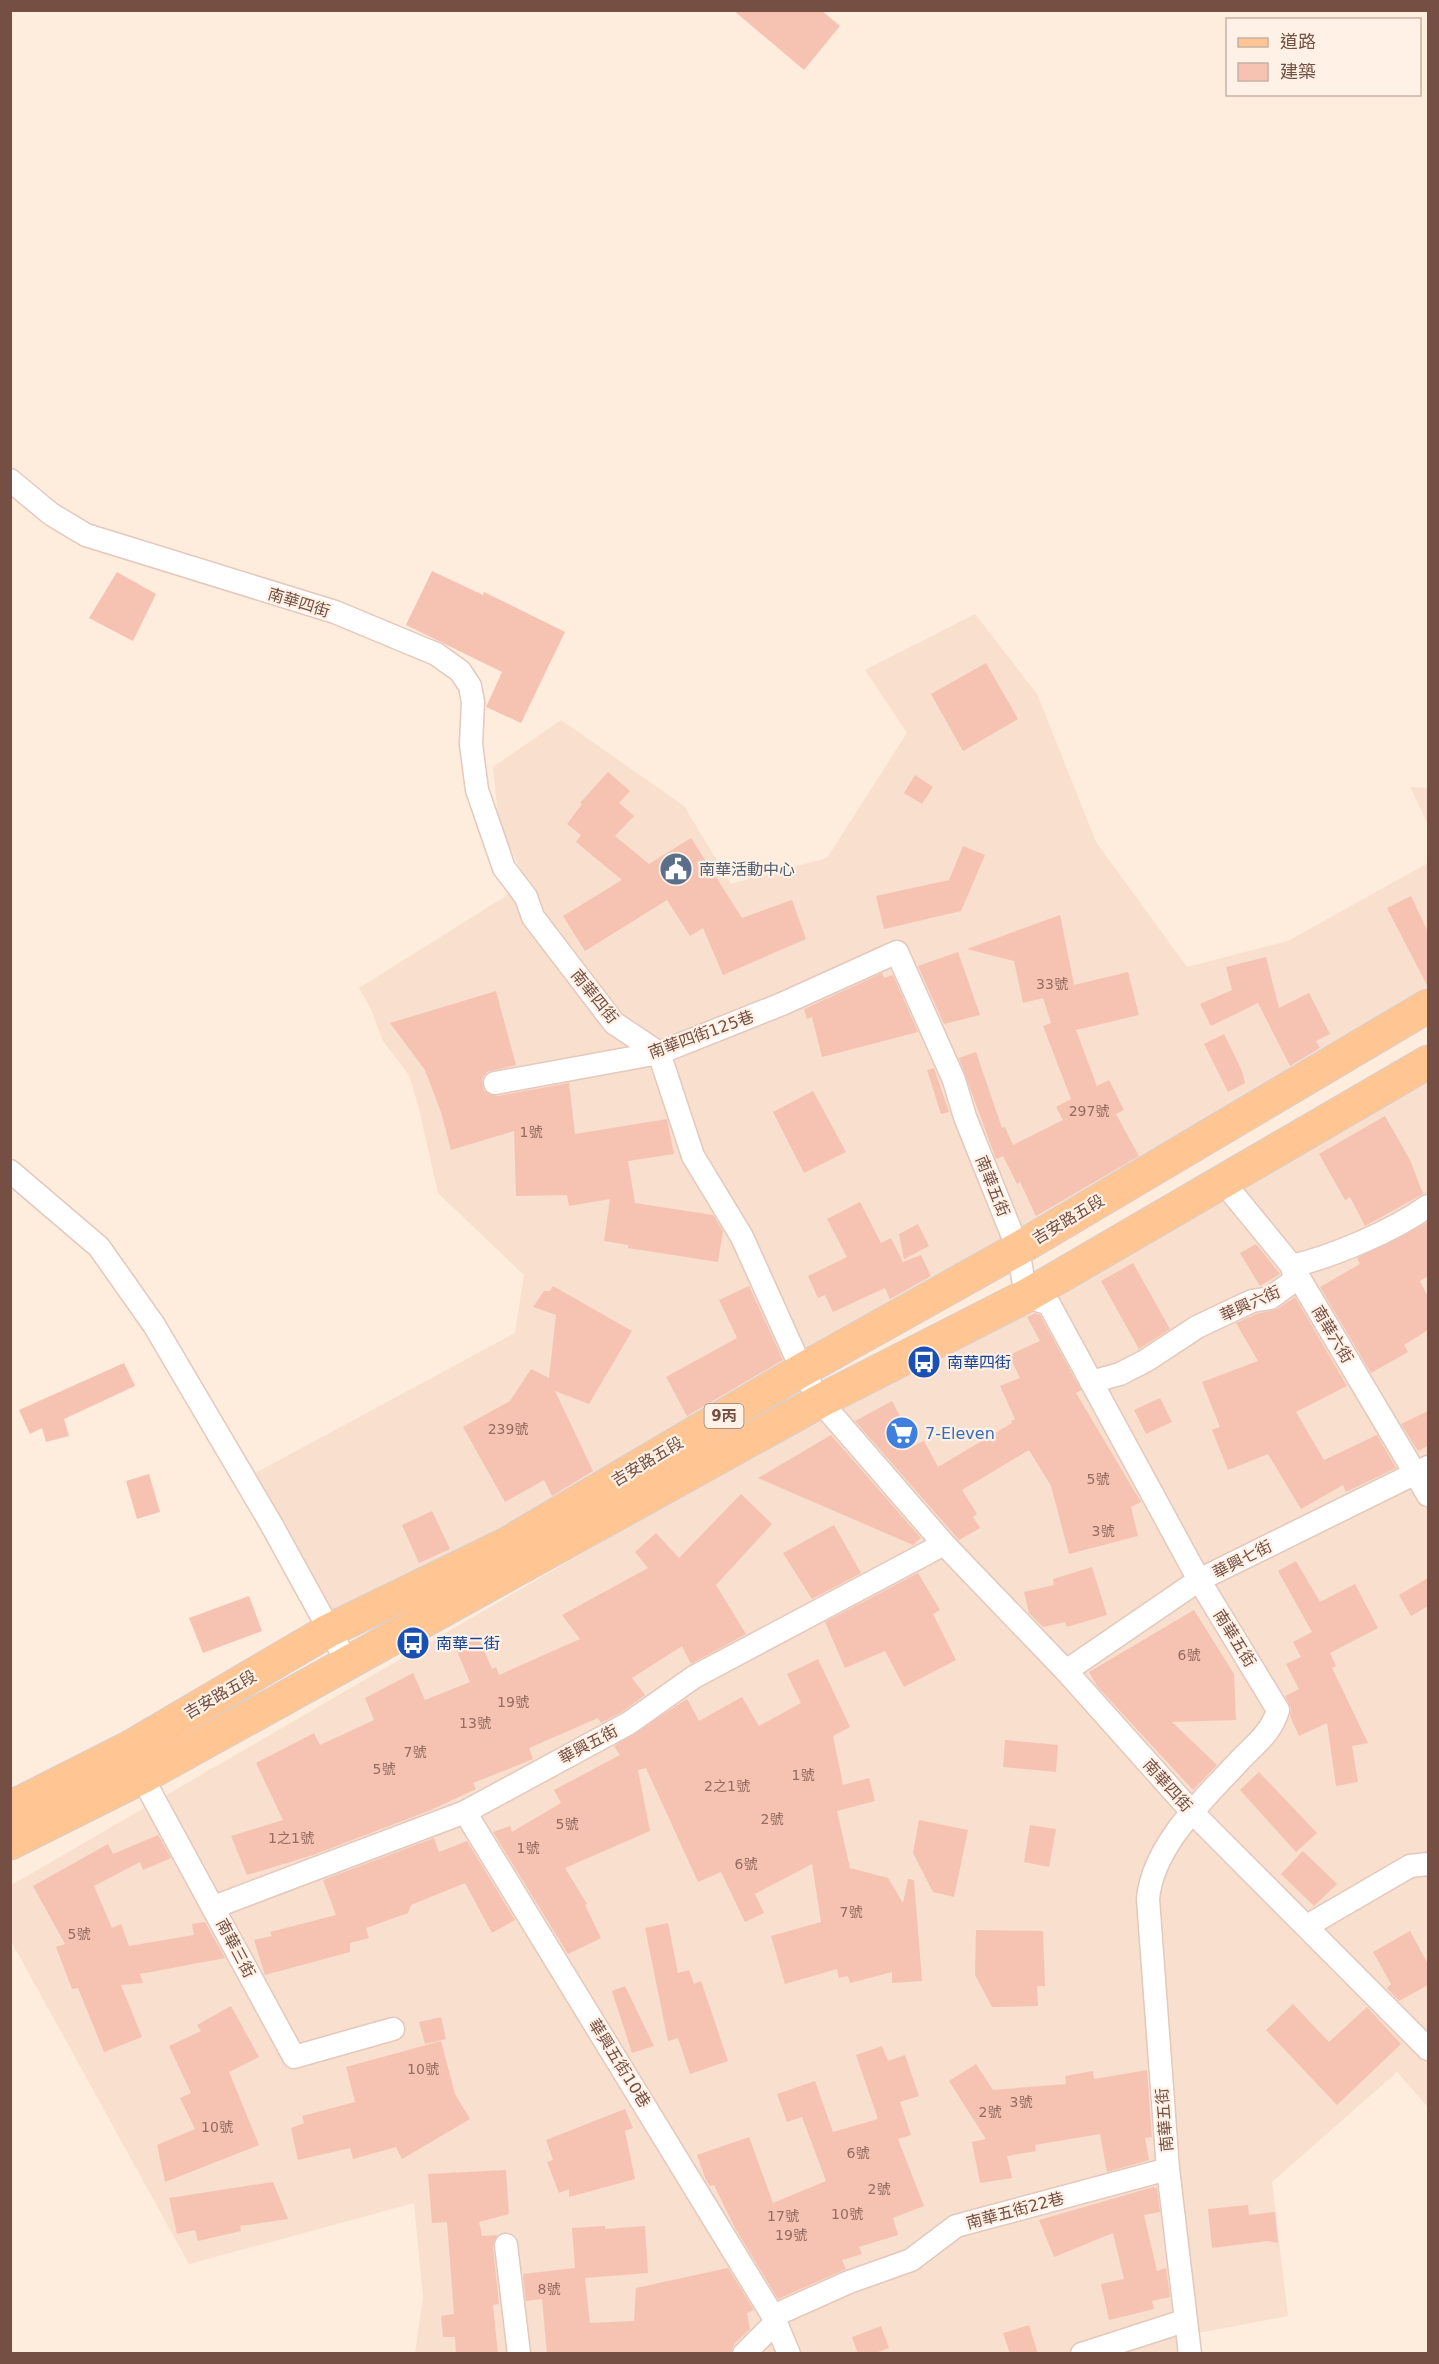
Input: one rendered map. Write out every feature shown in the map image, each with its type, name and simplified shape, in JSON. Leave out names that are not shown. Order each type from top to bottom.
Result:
[{"type":"main road","name":"吉安路五段","points":[[10,1808],[127,1749],[328,1631],[507,1544],[802,1370],[1018,1249],[1428,1006]]},
{"type":"main road","name":"吉安路五段","points":[[10,1843],[142,1777],[820,1401],[1026,1296],[1224,1183],[1428,1062]]},
{"type":"street","name":"南華四街","points":[[10,480],[51,514],[86,535],[335,612],[436,654],[460,671],[470,686],[473,702],[471,744],[477,790],[504,868],[526,897],[533,917],[614,1023],[659,1053],[693,1156],[742,1237],[802,1370],[820,1401],[944,1544],[1066,1671],[1192,1812],[1428,2049]]},
{"type":"street","name":"南華四街125巷","points":[[495,1083],[659,1053],[782,1004],[897,952]]},
{"type":"street","name":"南華五街","points":[[897,952],[954,1080],[965,1117],[1018,1249],[1026,1296],[1049,1304],[1199,1580],[1278,1710],[1270,1730],[1192,1812],[1154,1867],[1148,1899],[1168,2169],[1184,2321],[1190,2354]]},
{"type":"street","points":[[10,1171],[99,1247],[154,1325],[270,1522],[347,1662]]},
{"type":"street","name":"南華六街","points":[[1224,1183],[1292,1266],[1421,1470],[1428,1495]]},
{"type":"street","name":"華興六街","points":[[1091,1382],[1120,1374],[1147,1360],[1197,1327],[1252,1301],[1270,1298],[1295,1280],[1292,1266],[1324,1259],[1411,1218],[1428,1206]]},
{"type":"street","name":"華興七街","points":[[1066,1671],[1199,1580],[1421,1470]]},
{"type":"street","name":"華興五街","points":[[214,1907],[465,1812],[629,1723],[694,1677],[944,1544]]},
{"type":"street","name":"南華三街","points":[[127,1749],[294,2057],[393,2029]]},
{"type":"street","name":"華興五街10巷","points":[[465,1812],[774,2319],[789,2354]]},
{"type":"street","points":[[1307,1926],[1410,1866],[1428,1864]]},
{"type":"street","name":"南華五街22巷","points":[[774,2319],[849,2283],[911,2260],[956,2226],[1168,2169]]},
{"type":"street","points":[[506,2245],[519,2354]]},
{"type":"street","points":[[744,2354],[774,2319]]},
{"type":"street","points":[[1082,2354],[1184,2321]]},
{"type":"shaded area","points":[[975,614],[1037,694],[1096,842],[1187,967],[1288,941],[1428,863],[1428,1008],[645,1478],[321,1623],[248,1477],[515,1333],[524,1275],[438,1193],[409,1075],[383,1041],[370,1007],[359,988],[506,896],[525,878],[499,826],[493,767],[561,720],[684,806],[731,884],[827,858],[907,733],[865,670]]},
{"type":"shaded area","points":[[1410,787],[1428,788],[1428,824]]},
{"type":"shaded area","points":[[1428,1062],[1428,2107],[1397,2072],[1272,2182],[1288,2316],[1177,2337],[1180,2354],[415,2353],[423,2297],[414,2203],[189,2264],[11,1941],[10,1886]]},
{"type":"building","points":[[733,10],[821,10],[840,26],[804,70]]},
{"type":"building","points":[[432,571],[483,595],[484,592],[565,632],[521,723],[486,707],[502,672],[406,625]]},
{"type":"building","points":[[117,572],[156,594],[133,641],[89,618]]},
{"type":"building","points":[[986,663],[1018,719],[963,751],[931,694]]},
{"type":"building","points":[[608,772],[630,791],[619,803],[634,816],[615,836],[649,864],[691,838],[742,918],[792,900],[806,939],[723,975],[703,928],[690,936],[667,900],[585,951],[563,916],[622,880],[576,842],[581,835],[567,824],[582,804],[580,803]]},
{"type":"building","points":[[915,775],[933,787],[922,804],[904,793]]},
{"type":"building","points":[[963,846],[985,855],[961,911],[884,929],[876,896],[949,880]]},
{"type":"building","points":[[1411,896],[1428,932],[1428,987],[1387,908]]},
{"type":"building","points":[[1060,915],[1074,985],[1128,972],[1139,1015],[1076,1030],[1097,1086],[1109,1080],[1124,1110],[1116,1114],[1139,1156],[1036,1216],[1020,1182],[1017,1184],[1003,1156],[996,1159],[959,1058],[976,1052],[1002,1128],[1005,1127],[1013,1145],[1063,1120],[1056,1107],[1071,1099],[1043,1026],[1051,1023],[1043,998],[1023,1003],[1014,961],[967,949]]},
{"type":"building","points":[[958,952],[980,1015],[944,1024],[918,966]]},
{"type":"building","points":[[1266,957],[1279,1008],[1309,993],[1330,1034],[1316,1041],[1320,1048],[1290,1066],[1258,1003],[1211,1026],[1200,1004],[1232,990],[1226,967]]},
{"type":"building","points":[[882,973],[884,978],[893,975],[918,1032],[822,1057],[812,1017],[807,1019],[804,1009]]},
{"type":"building","points":[[496,991],[516,1065],[487,1072],[482,1079],[484,1091],[497,1096],[569,1083],[575,1134],[667,1119],[674,1154],[628,1161],[635,1203],[713,1215],[723,1231],[718,1262],[628,1248],[628,1245],[604,1241],[610,1199],[569,1206],[567,1195],[516,1196],[514,1131],[451,1150],[441,1112],[425,1070],[390,1023]]},
{"type":"building","points":[[1224,1034],[1242,1071],[1245,1083],[1228,1092],[1204,1044]]},
{"type":"building","points":[[934,1068],[949,1112],[941,1114],[927,1070]]},
{"type":"building","points":[[813,1091],[846,1152],[804,1173],[773,1112]]},
{"type":"building","points":[[1385,1116],[1410,1160],[1423,1194],[1365,1226],[1350,1197],[1345,1200],[1319,1154]]},
{"type":"building","points":[[860,1202],[881,1243],[891,1238],[903,1262],[921,1255],[931,1276],[890,1299],[885,1288],[833,1312],[825,1295],[818,1298],[808,1276],[847,1257],[827,1219]]},
{"type":"building","points":[[1428,1222],[1428,1276],[1420,1281],[1428,1297],[1428,1330],[1404,1345],[1408,1352],[1371,1373],[1320,1287],[1360,1264],[1357,1258]]},
{"type":"building","points":[[918,1224],[929,1246],[904,1259],[899,1234]]},
{"type":"building","points":[[1256,1244],[1280,1274],[1260,1286],[1240,1253]]},
{"type":"building","points":[[1133,1263],[1170,1329],[1139,1349],[1101,1281]]},
{"type":"building","points":[[553,1286],[632,1331],[589,1404],[555,1391],[593,1471],[552,1496],[544,1480],[505,1502],[463,1427],[510,1401],[531,1369],[549,1378],[556,1315],[533,1307],[544,1291],[550,1291]]},
{"type":"building","points":[[749,1286],[783,1360],[687,1416],[666,1377],[737,1338],[719,1300]]},
{"type":"building","points":[[1295,1297],[1347,1386],[1296,1412],[1324,1460],[1377,1435],[1396,1468],[1346,1492],[1343,1485],[1301,1509],[1268,1454],[1228,1470],[1212,1430],[1220,1427],[1202,1382],[1258,1361],[1236,1323],[1256,1314],[1277,1309]]},
{"type":"building","points":[[1035,1313],[1040,1315],[1081,1390],[1076,1393],[1141,1502],[1131,1507],[1138,1536],[1069,1554],[1051,1486],[1029,1450],[962,1490],[977,1514],[973,1517],[980,1528],[959,1540],[855,1421],[892,1401],[915,1445],[924,1441],[938,1467],[1012,1423],[1011,1421],[1015,1419],[1000,1386],[1020,1378],[1009,1355],[1040,1341],[1027,1317]]},
{"type":"building","points":[[124,1363],[135,1386],[64,1419],[69,1436],[46,1442],[42,1428],[30,1434],[19,1410]]},
{"type":"building","points":[[1160,1398],[1172,1422],[1146,1434],[1134,1410]]},
{"type":"building","points":[[1428,1411],[1428,1446],[1418,1451],[1401,1424]]},
{"type":"building","points":[[831,1435],[921,1538],[913,1545],[758,1478]]},
{"type":"building","points":[[149,1474],[160,1512],[137,1519],[126,1481]]},
{"type":"building","points":[[741,1494],[772,1524],[716,1585],[746,1634],[691,1664],[682,1646],[632,1678],[645,1695],[622,1712],[601,1723],[598,1718],[529,1748],[533,1759],[473,1783],[476,1789],[431,1810],[313,1855],[247,1875],[231,1836],[283,1820],[256,1763],[314,1733],[320,1745],[374,1720],[365,1698],[413,1673],[425,1700],[470,1682],[454,1644],[477,1634],[492,1669],[496,1667],[499,1675],[580,1639],[562,1615],[648,1568],[635,1552],[656,1533],[679,1558]]},
{"type":"building","points":[[432,1511],[450,1549],[419,1563],[402,1525]]},
{"type":"building","points":[[834,1525],[861,1573],[812,1599],[783,1553]]},
{"type":"building","points":[[1296,1561],[1320,1602],[1355,1584],[1378,1628],[1330,1653],[1336,1666],[1332,1668],[1368,1743],[1352,1746],[1358,1782],[1336,1786],[1327,1723],[1299,1736],[1290,1716],[1291,1708],[1285,1696],[1299,1689],[1286,1664],[1301,1657],[1293,1642],[1312,1632],[1278,1571]]},
{"type":"building","points":[[1092,1567],[1107,1615],[1067,1627],[1065,1622],[1043,1627],[1029,1613],[1024,1592],[1054,1585],[1053,1579]]},
{"type":"building","points":[[918,1573],[940,1610],[933,1614],[956,1660],[904,1687],[885,1651],[845,1668],[825,1622]]},
{"type":"building","points":[[1428,1578],[1428,1606],[1411,1616],[1399,1595]]},
{"type":"building","points":[[249,1596],[262,1631],[203,1653],[189,1618]]},
{"type":"building","points":[[1194,1610],[1234,1674],[1236,1720],[1172,1722],[1217,1765],[1193,1790],[1097,1686],[1089,1672]]},
{"type":"building","points":[[818,1659],[850,1727],[833,1736],[843,1785],[869,1778],[875,1801],[837,1811],[850,1868],[888,1878],[903,1903],[908,1879],[914,1880],[922,1981],[892,1983],[892,1972],[850,1983],[848,1976],[839,1978],[837,1969],[785,1984],[771,1936],[821,1922],[812,1864],[755,1894],[764,1913],[745,1922],[721,1872],[698,1882],[646,1768],[638,1770],[650,1831],[565,1868],[587,1904],[585,1905],[601,1938],[568,1954],[493,1832],[510,1826],[512,1832],[561,1803],[554,1790],[620,1755],[614,1746],[687,1699],[699,1721],[742,1697],[759,1726],[801,1703],[787,1674]]},
{"type":"building","points":[[1005,1740],[1058,1745],[1056,1772],[1003,1767]]},
{"type":"building","points":[[1259,1772],[1317,1833],[1296,1852],[1240,1790]]},
{"type":"building","points":[[919,1820],[968,1830],[954,1897],[933,1892],[913,1853]]},
{"type":"building","points":[[1030,1825],[1056,1829],[1049,1867],[1024,1862]]},
{"type":"building","points":[[158,1835],[171,1858],[143,1870],[140,1862],[94,1886],[112,1928],[121,1924],[129,1946],[194,1935],[192,1924],[205,1922],[225,1958],[140,1974],[143,1983],[121,1985],[142,2037],[104,2052],[78,1988],[72,1989],[56,1947],[65,1944],[33,1886],[108,1844],[113,1854]]},
{"type":"building","points":[[434,1838],[439,1852],[467,1841],[515,1920],[492,1933],[465,1883],[411,1905],[408,1913],[366,1928],[369,1938],[350,1943],[350,1952],[265,1975],[254,1940],[272,1936],[270,1932],[336,1915],[323,1880]]},
{"type":"building","points":[[1303,1851],[1337,1884],[1314,1906],[1281,1874]]},
{"type":"building","points":[[668,1923],[678,1973],[689,1970],[694,1984],[701,1981],[728,2061],[690,2074],[678,2038],[668,2041],[645,1928]]},
{"type":"building","points":[[976,1930],[1043,1931],[1045,1986],[1037,1986],[1038,2006],[992,2007],[975,1975]]},
{"type":"building","points":[[1410,1931],[1428,1964],[1428,1985],[1399,2001],[1387,1988],[1391,1984],[1373,1952]]},
{"type":"building","points":[[625,1986],[654,2046],[632,2053],[612,1991]]},
{"type":"building","points":[[1293,2004],[1329,2042],[1367,2007],[1401,2044],[1337,2105],[1266,2030]]},
{"type":"building","points":[[231,2006],[259,2057],[229,2072],[259,2145],[165,2182],[157,2145],[195,2129],[180,2098],[191,2093],[169,2046],[201,2031],[197,2025]]},
{"type":"building","points":[[441,2017],[446,2039],[425,2044],[419,2022]]},
{"type":"building","points":[[441,2041],[455,2094],[470,2119],[402,2159],[396,2147],[353,2159],[350,2148],[298,2160],[291,2128],[304,2123],[302,2116],[355,2102],[346,2067]]},
{"type":"building","points":[[882,2046],[888,2061],[905,2055],[919,2096],[900,2102],[911,2135],[898,2139],[924,2206],[893,2218],[898,2235],[859,2247],[862,2254],[842,2260],[846,2269],[778,2299],[735,2228],[714,2185],[710,2186],[706,2180],[697,2155],[749,2137],[773,2203],[826,2181],[802,2117],[787,2122],[777,2094],[815,2081],[833,2132],[878,2119],[856,2055]]},
{"type":"building","points":[[976,2064],[993,2090],[1066,2084],[1065,2076],[1093,2071],[1094,2079],[1147,2070],[1152,2137],[1145,2138],[1149,2160],[1107,2172],[1100,2134],[1035,2145],[1036,2151],[1007,2156],[1012,2178],[980,2183],[972,2142],[986,2139],[949,2081]]},
{"type":"building","points":[[625,2109],[633,2128],[625,2131],[635,2179],[569,2197],[569,2189],[559,2193],[547,2162],[553,2160],[546,2140]]},
{"type":"building","points":[[506,2170],[509,2214],[479,2222],[482,2236],[497,2235],[493,2247],[499,2304],[493,2305],[498,2354],[456,2354],[455,2337],[443,2337],[441,2316],[454,2314],[447,2222],[432,2223],[428,2174]]},
{"type":"building","points":[[273,2182],[288,2219],[240,2226],[241,2231],[198,2241],[195,2230],[177,2234],[169,2198]]},
{"type":"building","points":[[1153,2187],[1157,2188],[1160,2212],[1144,2215],[1157,2271],[1166,2268],[1170,2297],[1152,2301],[1154,2309],[1109,2320],[1101,2284],[1124,2279],[1113,2233],[1054,2257],[1039,2220]]},
{"type":"building","points":[[1248,2205],[1249,2215],[1275,2212],[1278,2243],[1267,2241],[1212,2248],[1208,2209]]},
{"type":"building","points":[[605,2226],[605,2229],[645,2226],[648,2273],[585,2278],[590,2323],[634,2321],[636,2288],[728,2268],[754,2310],[747,2313],[750,2329],[734,2344],[731,2354],[547,2354],[542,2299],[526,2301],[523,2274],[575,2268],[572,2228]]},
{"type":"building","points":[[1029,2325],[1038,2354],[1010,2354],[1003,2333]]},
{"type":"building","points":[[881,2326],[889,2348],[873,2354],[858,2354],[852,2337]]},
{"type":"place","name":"南華活動中心","points":[[676,869]]},
{"type":"place","name":"南華四街","points":[[924,1362]]},
{"type":"place","name":"7-Eleven","points":[[902,1433]]},
{"type":"place","name":"南華二街","points":[[413,1643]]}]
